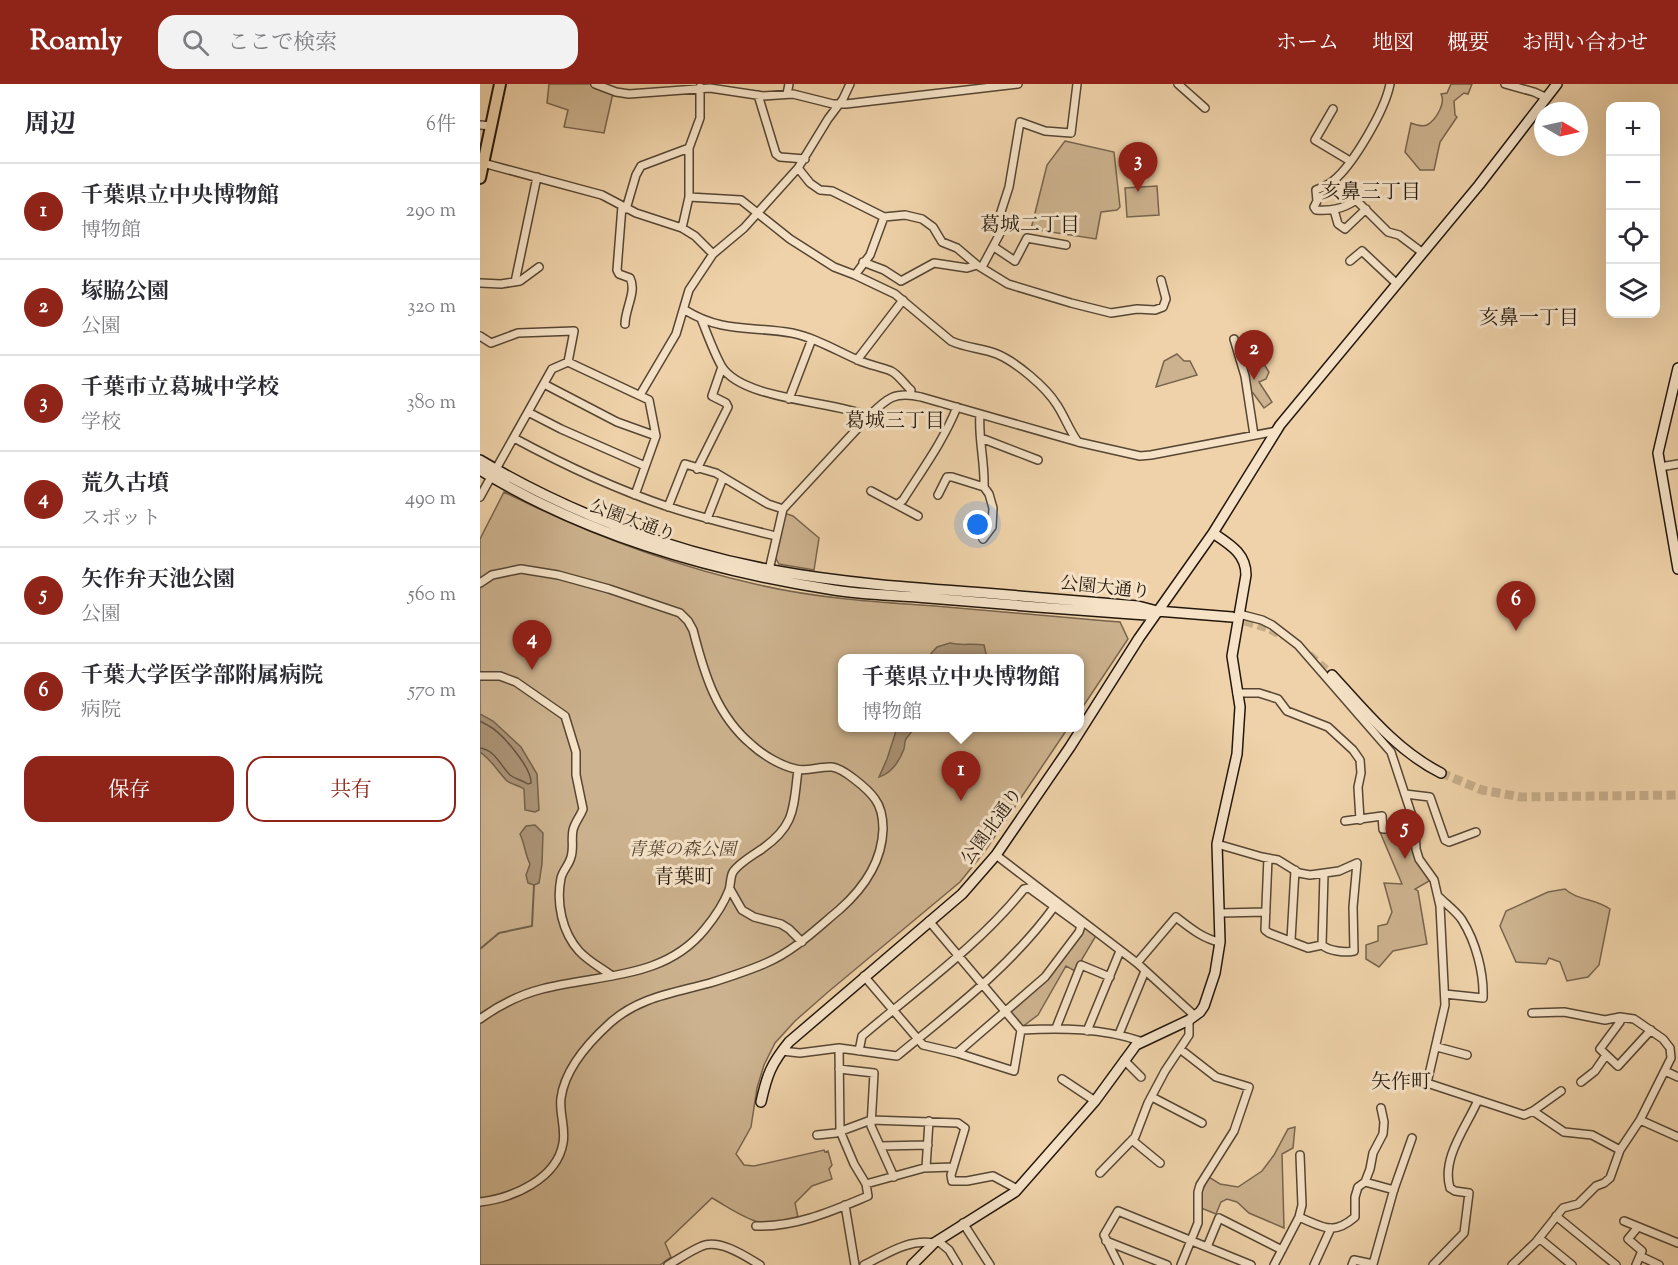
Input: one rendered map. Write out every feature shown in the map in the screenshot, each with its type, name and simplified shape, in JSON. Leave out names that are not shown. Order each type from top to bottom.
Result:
[{"type":"main road","points":[[480,178],[486,125],[500,84]]},
{"type":"street","points":[[595,84],[629,94],[700,86],[758,95],[807,96],[839,105],[1018,84]]},
{"type":"street","points":[[787,94],[789,84]]},
{"type":"street","points":[[640,395],[676,334],[685,310],[689,290],[713,254],[744,228],[798,168],[850,84]]},
{"type":"street","points":[[863,262],[884,270],[901,281],[933,263],[967,268],[980,266],[994,247],[1004,226],[998,221],[1009,187],[1020,122],[1045,131],[1071,132],[1077,84]]},
{"type":"street","points":[[1178,84],[1204,108]]},
{"type":"street","points":[[1390,84],[1372,126],[1350,161],[1332,182],[1316,190],[1316,210],[1334,210],[1345,207],[1356,200],[1388,232],[1399,235],[1424,253]]},
{"type":"street","points":[[1505,84],[1547,98]]},
{"type":"street","name":"公園北通り","points":[[1084,725],[1157,611],[1213,533],[1276,431],[1518,137],[1557,84]]},
{"type":"street","points":[[682,228],[689,197],[689,148],[700,118],[700,86]]},
{"type":"street","points":[[758,95],[776,154],[780,157],[805,159]]},
{"type":"street","points":[[1333,109],[1315,140],[1350,161]]},
{"type":"street","points":[[625,324],[626,310],[633,285],[630,278],[619,274],[617,270],[624,208],[636,175],[641,166],[689,148]]},
{"type":"street","points":[[483,162],[602,195],[624,208],[682,228],[695,236],[713,254]]},
{"type":"street","points":[[798,168],[810,183],[820,190],[838,194],[884,216],[905,215],[922,219],[933,227],[942,242],[957,248],[1008,284],[1111,313],[1137,309],[1155,310],[1163,307],[1166,299],[1161,280]]},
{"type":"street","points":[[515,282],[537,177]]},
{"type":"street","points":[[689,197],[741,200],[790,239],[834,267],[887,290],[903,300],[951,341],[996,354],[1017,366],[1038,383],[1058,405],[1064,420],[1078,442]]},
{"type":"street","points":[[1334,210],[1338,224],[1345,229],[1366,209]]},
{"type":"street","points":[[855,275],[870,255],[884,216]]},
{"type":"street","points":[[994,247],[1015,261],[1027,238],[1066,245]]},
{"type":"street","points":[[1350,261],[1362,250],[1397,284]]},
{"type":"street","points":[[480,283],[501,284],[520,281],[540,267]]},
{"type":"street","points":[[857,360],[903,300]]},
{"type":"street","points":[[685,310],[702,321],[735,328],[795,334],[812,339],[857,360],[892,371],[910,390],[910,394]]},
{"type":"street","points":[[702,321],[722,367],[736,380],[789,399],[829,405],[869,416]]},
{"type":"street","points":[[480,336],[491,343],[518,333],[573,331],[568,362]]},
{"type":"street","points":[[789,399],[812,339]]},
{"type":"street","points":[[1234,339],[1245,376],[1254,435]]},
{"type":"street","points":[[480,497],[552,369],[568,362],[649,400],[656,436],[635,495]]},
{"type":"street","points":[[698,469],[728,407],[726,403],[712,396],[722,367]]},
{"type":"street","points":[[1678,369],[1659,448],[1660,467],[1678,569]]},
{"type":"street","points":[[544,384],[617,422],[656,436]]},
{"type":"street","points":[[761,577],[769,570],[783,509],[869,416],[894,395],[910,394],[1078,442],[1130,454],[1151,455],[1276,431]]},
{"type":"street","points":[[898,504],[903,500],[933,453],[957,407]]},
{"type":"street","points":[[528,412],[645,466]]},
{"type":"street","points":[[980,414],[979,430],[984,487],[989,494],[993,508],[992,527],[983,539]]},
{"type":"street","points":[[514,438],[554,460],[635,495],[707,519],[776,536]]},
{"type":"street","points":[[981,438],[1038,460]]},
{"type":"street","name":"公園大通り","points":[[480,460],[493,473],[564,514],[698,562],[761,577],[836,590],[960,601],[1147,615],[1157,611]]},
{"type":"street","points":[[668,507],[685,464],[707,470],[768,504],[783,509]]},
{"type":"street","points":[[1660,467],[1678,464]]},
{"type":"street","name":"公園大通り","points":[[480,470],[493,473],[646,537],[769,570],[858,584],[1138,606],[1157,611]]},
{"type":"street","points":[[938,495],[947,477],[984,487]]},
{"type":"street","points":[[707,519],[723,478]]},
{"type":"street","points":[[871,491],[918,516]]},
{"type":"street","points":[[912,1265],[936,1242],[1017,1189],[1095,1101],[1140,1041],[1192,1018],[1200,1012],[1209,993],[1215,974],[1220,942],[1218,844],[1237,754],[1240,707],[1232,656],[1235,616],[1246,575],[1245,563],[1231,545],[1213,533]]},
{"type":"street","points":[[480,583],[492,575],[521,569],[558,575],[599,586],[680,613],[693,630],[714,698],[738,732],[753,747],[798,770],[829,766],[838,768],[874,798],[883,824],[883,838],[875,866],[863,885],[850,900],[802,942],[782,956],[744,971],[648,999],[613,1020],[591,1041],[565,1083],[561,1098],[564,1142],[559,1158],[543,1176],[511,1196],[480,1202]]},
{"type":"street","points":[[769,570],[779,580]]},
{"type":"street","points":[[1157,611],[1235,616],[1262,620],[1272,625],[1314,661],[1391,752],[1414,825],[1419,859],[1434,880],[1439,897],[1445,994],[1444,1014],[1428,1083],[1524,1115],[1561,1091]]},
{"type":"street","points":[[1332,675],[1396,742],[1418,760],[1441,773]]},
{"type":"street","points":[[480,676],[500,676],[516,682],[566,716],[576,752],[576,775],[583,809],[574,824],[571,860],[562,875],[559,907],[576,947],[612,976]]},
{"type":"street","points":[[1237,693],[1258,693],[1278,699],[1287,711],[1328,727],[1353,750],[1360,760],[1361,773],[1358,787],[1360,820]]},
{"type":"street","name":"公園北通り","points":[[761,1102],[767,1075],[782,1051],[864,976],[962,894],[996,855],[1080,732]]},
{"type":"street","points":[[480,1019],[498,1006],[525,994],[544,988],[654,966],[678,954],[705,930],[730,889],[733,872],[749,857],[778,838],[786,827],[794,805],[798,770]]},
{"type":"street","points":[[1405,794],[1430,797],[1445,840],[1449,842],[1476,832]]},
{"type":"street","points":[[1345,821],[1382,816],[1383,829],[1399,829],[1415,833]]},
{"type":"street","points":[[1218,844],[1278,860],[1295,870],[1310,875],[1339,871],[1357,862],[1353,907],[1354,951],[1326,948],[1322,945],[1308,948],[1265,930],[1268,858]]},
{"type":"street","points":[[996,855],[1137,963],[1192,1018]]},
{"type":"street","points":[[1291,940],[1295,870]]},
{"type":"street","points":[[1322,945],[1324,874]]},
{"type":"street","points":[[859,1051],[862,1036],[994,924],[1024,889],[1029,888],[1081,926],[1079,932],[1045,977],[957,1053]]},
{"type":"street","points":[[730,889],[742,910],[754,917],[781,924],[802,942]]},
{"type":"street","points":[[1439,897],[1462,920],[1481,964],[1484,982],[1483,998],[1445,994]]},
{"type":"street","points":[[782,1051],[800,1053],[839,1048],[897,1056],[983,985],[1021,949],[1054,907]]},
{"type":"street","points":[[1220,913],[1266,912]]},
{"type":"street","points":[[1137,963],[1176,917],[1196,932],[1220,942]]},
{"type":"street","points":[[864,976],[922,1045],[957,1053],[1014,1071],[1021,1030],[929,921]]},
{"type":"street","points":[[1087,1031],[1120,951]]},
{"type":"street","points":[[1056,1028],[1081,965],[1110,977]]},
{"type":"street","points":[[1119,1034],[1145,971]]},
{"type":"street","points":[[1512,1265],[1539,1238],[1563,1208],[1578,1204],[1596,1186],[1610,1178],[1620,1150],[1640,1120],[1671,1058],[1670,1048],[1664,1040],[1634,1019],[1620,1017],[1605,1020],[1564,1012],[1533,1013]]},
{"type":"street","points":[[1620,1017],[1620,1022],[1600,1049],[1618,1066],[1650,1030]]},
{"type":"street","points":[[1100,1173],[1132,1140],[1165,1071],[1189,1035],[1192,1018]]},
{"type":"street","points":[[1021,1030],[1056,1028],[1119,1034],[1140,1041]]},
{"type":"street","points":[[1437,1047],[1467,1055]]},
{"type":"street","points":[[756,1226],[787,1226],[868,1196],[866,1184],[854,1164],[840,1131],[839,1048]]},
{"type":"street","points":[[1180,1049],[1216,1077],[1249,1087],[1234,1131],[1200,1185],[1198,1223],[1181,1265]]},
{"type":"street","points":[[1581,1082],[1595,1071],[1606,1055]]},
{"type":"street","points":[[1124,1060],[1141,1077]]},
{"type":"street","points":[[839,1069],[874,1073],[871,1120],[894,1177]]},
{"type":"street","points":[[1665,1071],[1678,1077]]},
{"type":"street","points":[[1062,1079],[1095,1101]]},
{"type":"street","points":[[1152,1097],[1202,1123]]},
{"type":"street","points":[[1433,1265],[1464,1233],[1469,1192],[1455,1191],[1450,1188],[1448,1172],[1458,1140],[1478,1100]]},
{"type":"street","points":[[1299,1217],[1331,1228],[1342,1227],[1355,1216],[1355,1197],[1358,1187],[1365,1182],[1373,1153],[1383,1134],[1384,1122],[1381,1108]]},
{"type":"street","points":[[1533,1111],[1564,1132],[1592,1135],[1620,1150]]},
{"type":"street","points":[[817,1135],[840,1131],[871,1120],[958,1123],[965,1128],[951,1175],[952,1180],[967,1181],[993,1176],[1017,1189]]},
{"type":"street","points":[[1640,1120],[1678,1137]]},
{"type":"street","points":[[926,1168],[929,1121]]},
{"type":"street","points":[[1352,1265],[1354,1260],[1373,1264],[1394,1190],[1412,1138]]},
{"type":"street","points":[[1132,1140],[1160,1163]]},
{"type":"street","points":[[880,1146],[928,1145]]},
{"type":"street","points":[[1274,1265],[1299,1217],[1302,1204],[1300,1155]]},
{"type":"street","points":[[866,1184],[926,1168],[953,1167]]},
{"type":"street","points":[[1365,1182],[1394,1190]]},
{"type":"street","points":[[845,1205],[855,1265]]},
{"type":"street","points":[[1119,1265],[1104,1235],[1118,1211],[1251,1265]]},
{"type":"street","points":[[1556,1216],[1616,1265]]},
{"type":"street","points":[[1207,1247],[1219,1218],[1282,1250]]},
{"type":"street","points":[[1624,1221],[1678,1243]]},
{"type":"street","points":[[963,1223],[990,1265]]},
{"type":"street","points":[[1636,1265],[1642,1251],[1628,1239],[1638,1227]]},
{"type":"street","points":[[1314,1265],[1331,1228]]},
{"type":"street","points":[[1539,1238],[1572,1265]]},
{"type":"street","points":[[1106,1241],[1167,1265]]},
{"type":"street","points":[[867,1264],[898,1247],[936,1242],[949,1250],[958,1265]]},
{"type":"street","points":[[668,1265],[709,1244],[739,1251],[760,1265]]},
{"type":"street","points":[[1640,1256],[1659,1265]]},
{"type":"green space","points":[[549,84],[591,84],[613,93],[604,133],[564,127],[568,110],[547,103]]},
{"type":"green space","points":[[1451,84],[1472,84],[1468,94],[1464,93],[1454,101],[1457,117],[1440,142],[1434,170],[1420,170],[1405,152],[1411,123],[1423,126],[1430,123],[1441,106],[1441,94],[1447,93]]},
{"type":"green space","points":[[1065,141],[1114,152],[1120,207],[1117,210],[1101,212],[1096,239],[1031,229],[1047,165]]},
{"type":"green space","points":[[1157,186],[1159,215],[1127,217],[1125,188]]},
{"type":"green space","points":[[1249,350],[1269,372],[1266,379],[1259,382],[1272,402],[1264,408],[1253,393],[1248,392],[1240,352]]},
{"type":"green space","points":[[1177,354],[1184,361],[1190,361],[1197,375],[1156,387],[1164,361]]},
{"type":"green space","name":"青葉の森公園","points":[[504,492],[626,546],[690,567],[755,584],[844,599],[1120,622],[1128,639],[1084,705],[1084,654],[838,654],[838,732],[1065,732],[985,851],[960,882],[828,992],[795,1021],[775,1043],[764,1065],[757,1088],[751,1127],[736,1154],[744,1165],[754,1166],[828,1151],[832,1165],[829,1169],[832,1179],[812,1186],[795,1203],[798,1217],[774,1224],[763,1223],[743,1216],[712,1198],[665,1243],[671,1257],[660,1265],[480,1265],[480,539]]},
{"type":"green space","points":[[784,513],[793,516],[819,538],[814,570],[779,564],[775,557]]},
{"type":"green space","points":[[1380,832],[1403,832],[1414,836],[1415,851],[1431,880],[1415,889],[1418,891],[1427,944],[1393,951],[1379,967],[1366,959],[1366,945],[1378,941],[1378,926],[1387,924],[1392,912],[1384,883],[1402,884]]},
{"type":"green space","points":[[1565,889],[1575,896],[1610,909],[1599,965],[1588,977],[1567,981],[1560,962],[1549,958],[1546,964],[1516,962],[1500,926],[1506,911],[1548,892]]},
{"type":"green space","points":[[1085,926],[1097,934],[1075,971],[1066,966],[1038,1015],[1022,1027],[1009,1012],[1063,958]]},
{"type":"green space","points":[[1295,1127],[1293,1148],[1282,1154],[1284,1228],[1249,1213],[1237,1202],[1227,1199],[1221,1202],[1216,1214],[1201,1208],[1202,1191],[1209,1177],[1220,1184],[1238,1187],[1262,1171],[1288,1129]]},
{"type":"water","points":[[950,643],[984,645],[986,654],[931,654],[937,647]]},
{"type":"water","points":[[480,714],[493,721],[521,747],[537,774],[539,810],[535,812],[525,810],[524,789],[507,781],[480,752]]},
{"type":"water","points":[[896,732],[911,732],[905,740],[904,749],[897,763],[888,773],[879,777]]},
{"type":"water","points":[[535,825],[543,833],[539,883],[534,885],[528,883],[526,875],[530,864],[520,834],[526,826]]},
{"type":"waterway","points":[[480,949],[499,933],[532,926],[534,885]]},
{"type":"tunnel","points":[[1232,617],[1268,628],[1283,636]]},
{"type":"tunnel","points":[[1309,655],[1332,675]]},
{"type":"tunnel","points":[[1441,773],[1482,790],[1521,797],[1678,795]]},
{"type":"place","name":"千葉市立葛城中学校","points":[[1138,192]]},
{"type":"place","name":"塚脇公園","points":[[1254,380]]},
{"type":"place","name":"千葉大学医学部附属病院","points":[[1516,631]]},
{"type":"place","name":"荒久古墳","points":[[532,670]]},
{"type":"place","name":"千葉県立中央博物館","points":[[961,801]]},
{"type":"place","name":"矢作弁天池公園","points":[[1405,859]]},
{"type":"district","name":"亥鼻三丁目","points":[[1371,193]]},
{"type":"district","name":"葛城二丁目","points":[[1030,226]]},
{"type":"district","name":"亥鼻一丁目","points":[[1529,319]]},
{"type":"district","name":"葛城三丁目","points":[[895,422]]},
{"type":"district","name":"青葉町","points":[[684,878]]},
{"type":"district","name":"矢作町","points":[[1401,1083]]}]
